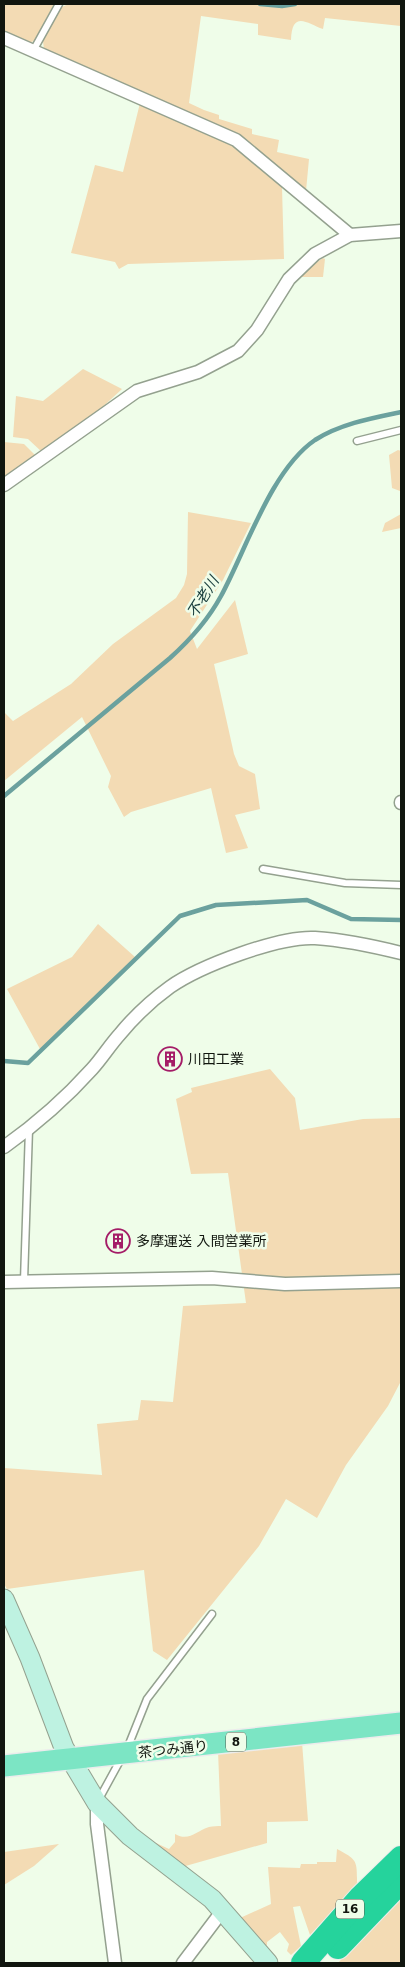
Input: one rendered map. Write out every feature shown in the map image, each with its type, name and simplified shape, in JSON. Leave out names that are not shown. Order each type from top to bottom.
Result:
[{"type":"highway","name":"16","points":[[303,1963],[361,1897],[401,1858]]},
{"type":"highway","name":"16","points":[[325,1963],[366,1916],[401,1881]]},
{"type":"main road","name":"茶つみ通り","points":[[4,1766],[401,1723]]},
{"type":"street","points":[[4,38],[236,140],[350,235]]},
{"type":"street","points":[[4,484],[137,391],[198,372],[238,351],[257,330],[289,279],[314,254],[350,235],[401,231]]},
{"type":"street","points":[[4,1147],[29,1129],[92,1069],[139,1014],[170,987],[210,967],[287,940],[314,938],[349,942],[401,953]]},
{"type":"street","points":[[4,1282],[212,1278],[285,1284],[401,1281]]},
{"type":"street","points":[[4,1600],[30,1658],[70,1760],[97,1802],[130,1836],[199,1888],[223,1910],[268,1963]]},
{"type":"street","points":[[97,1802],[97,1824],[115,1963]]},
{"type":"street","points":[[183,1963],[223,1910]]},
{"type":"lane","points":[[33,51],[59,4]]},
{"type":"lane","points":[[357,441],[401,430]]},
{"type":"lane","points":[[262,869],[345,883],[401,885]]},
{"type":"lane","points":[[24,1281],[29,1129]]},
{"type":"lane","points":[[97,1802],[124,1754],[147,1699],[212,1614]]},
{"type":"shaded area","points":[[4,4],[54,4],[35,40],[30,43],[4,32]]},
{"type":"shaded area","points":[[69,4],[255,4],[283,7],[305,4],[401,4],[401,26],[325,18],[323,29],[302,21],[294,24],[291,40],[258,35],[258,24],[201,16],[189,103],[219,115],[219,119],[252,129],[252,134],[279,140],[277,152],[309,159],[306,191],[230,132],[44,50],[43,41],[59,8]]},
{"type":"shaded area","points":[[140,103],[222,139],[240,151],[282,187],[284,259],[128,264],[119,269],[115,262],[71,253],[95,165],[123,172]]},
{"type":"shaded area","points":[[323,258],[325,259],[323,277],[301,277],[310,267]]},
{"type":"shaded area","points":[[83,369],[122,389],[96,413],[42,452],[28,439],[13,437],[16,396],[43,401]]},
{"type":"shaded area","points":[[4,442],[24,444],[36,456],[4,477]]},
{"type":"shaded area","points":[[398,450],[401,451],[400,491],[392,488],[389,455]]},
{"type":"shaded area","points":[[188,512],[251,523],[223,580],[190,631],[197,649],[235,600],[248,654],[214,664],[234,754],[239,766],[255,774],[260,809],[235,815],[248,848],[226,853],[211,788],[131,812],[124,817],[108,787],[111,776],[82,717],[4,781],[4,712],[13,721],[71,684],[113,644],[176,598],[184,585],[187,574]]},
{"type":"shaded area","points":[[401,514],[401,528],[382,532],[385,523]]},
{"type":"shaded area","points":[[98,924],[135,957],[40,1049],[7,989],[72,957]]},
{"type":"shaded area","points":[[270,1069],[295,1098],[300,1130],[363,1119],[401,1118],[401,1381],[388,1406],[346,1465],[317,1518],[286,1499],[259,1546],[167,1660],[153,1651],[144,1570],[7,1589],[4,1584],[4,1468],[102,1475],[97,1424],[138,1420],[141,1400],[173,1402],[183,1306],[246,1303],[228,1173],[191,1174],[176,1099],[192,1092],[191,1088]]},
{"type":"shaded area","points":[[302,1742],[308,1821],[267,1822],[267,1843],[182,1867],[152,1845],[156,1843],[169,1849],[175,1842],[175,1834],[184,1837],[209,1827],[221,1826],[218,1751]]},
{"type":"shaded area","points":[[59,1844],[34,1866],[4,1885],[4,1852]]},
{"type":"shaded area","points":[[337,1849],[355,1862],[357,1884],[310,1935],[300,1906],[293,1907],[301,1946],[291,1955],[287,1951],[289,1944],[280,1932],[267,1942],[267,1945],[263,1948],[240,1918],[271,1904],[268,1867],[300,1868],[301,1864],[336,1862]]},
{"type":"shaded area","points":[[401,1895],[401,1963],[338,1963]]},
{"type":"waterway","points":[[260,4],[282,6],[295,4]]},
{"type":"waterway","name":"不老川","points":[[4,796],[170,658],[198,629],[221,596],[273,490],[299,453],[325,434],[357,422],[401,412]]},
{"type":"waterway","points":[[4,1061],[28,1063],[180,916],[216,905],[307,900],[351,919],[401,920]]},
{"type":"place","name":"川田工業","points":[[170,1059]]},
{"type":"place","name":"多摩運送 入間営業所","points":[[118,1241]]}]
